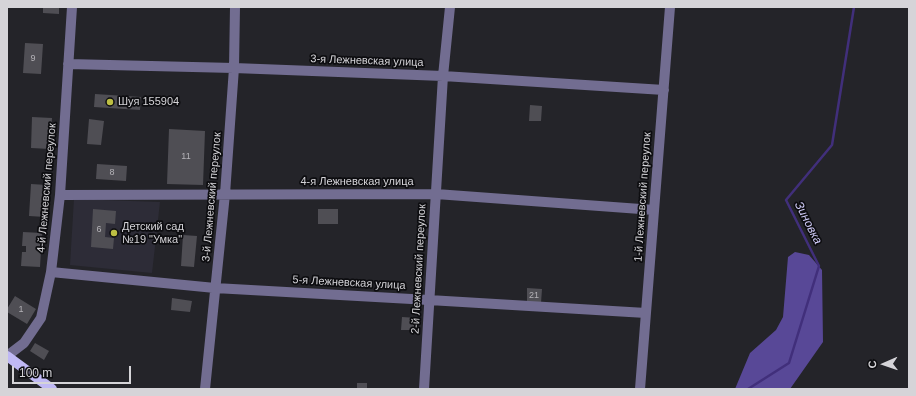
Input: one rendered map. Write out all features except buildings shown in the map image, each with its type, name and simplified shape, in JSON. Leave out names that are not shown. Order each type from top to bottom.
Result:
[{"type":"main road","points":[[7,356],[52,389]]},
{"type":"street","name":"4-й Лежневский переулок","points":[[7,356],[24,343],[41,318],[51,272],[60,195],[72,7]]},
{"type":"street","name":"3-й Лежневский переулок","points":[[205,389],[216,288],[234,68],[235,7]]},
{"type":"street","name":"2-й Лежневский переулок","points":[[424,389],[443,76],[450,7]]},
{"type":"street","name":"1-й Лежневский переулок","points":[[640,389],[670,7]]},
{"type":"street","name":"3-я Лежневская улица","points":[[68,64],[234,68],[443,76],[664,90]]},
{"type":"street","name":"4-я Лежневская улица","points":[[60,195],[436,194],[654,210]]},
{"type":"street","name":"5-я Лежневская улица","points":[[51,272],[216,288],[646,313]]},
{"type":"shaded area","name":"Детский сад №19 \"Умка\"","points":[[74,199],[160,202],[152,273],[70,265]]},
{"type":"shaded area","points":[[795,252],[809,255],[822,270],[823,342],[790,389],[735,389],[750,353],[776,330],[783,317],[788,257]]},
{"type":"waterway","name":"Зиновка","points":[[748,389],[789,363],[819,266],[786,200],[832,145],[854,7]]},
{"type":"place","name":"Шуя 155904","points":[[110,102]]},
{"type":"place","name":"Детский сад №19 \"Умка\"","points":[[114,233]]}]
